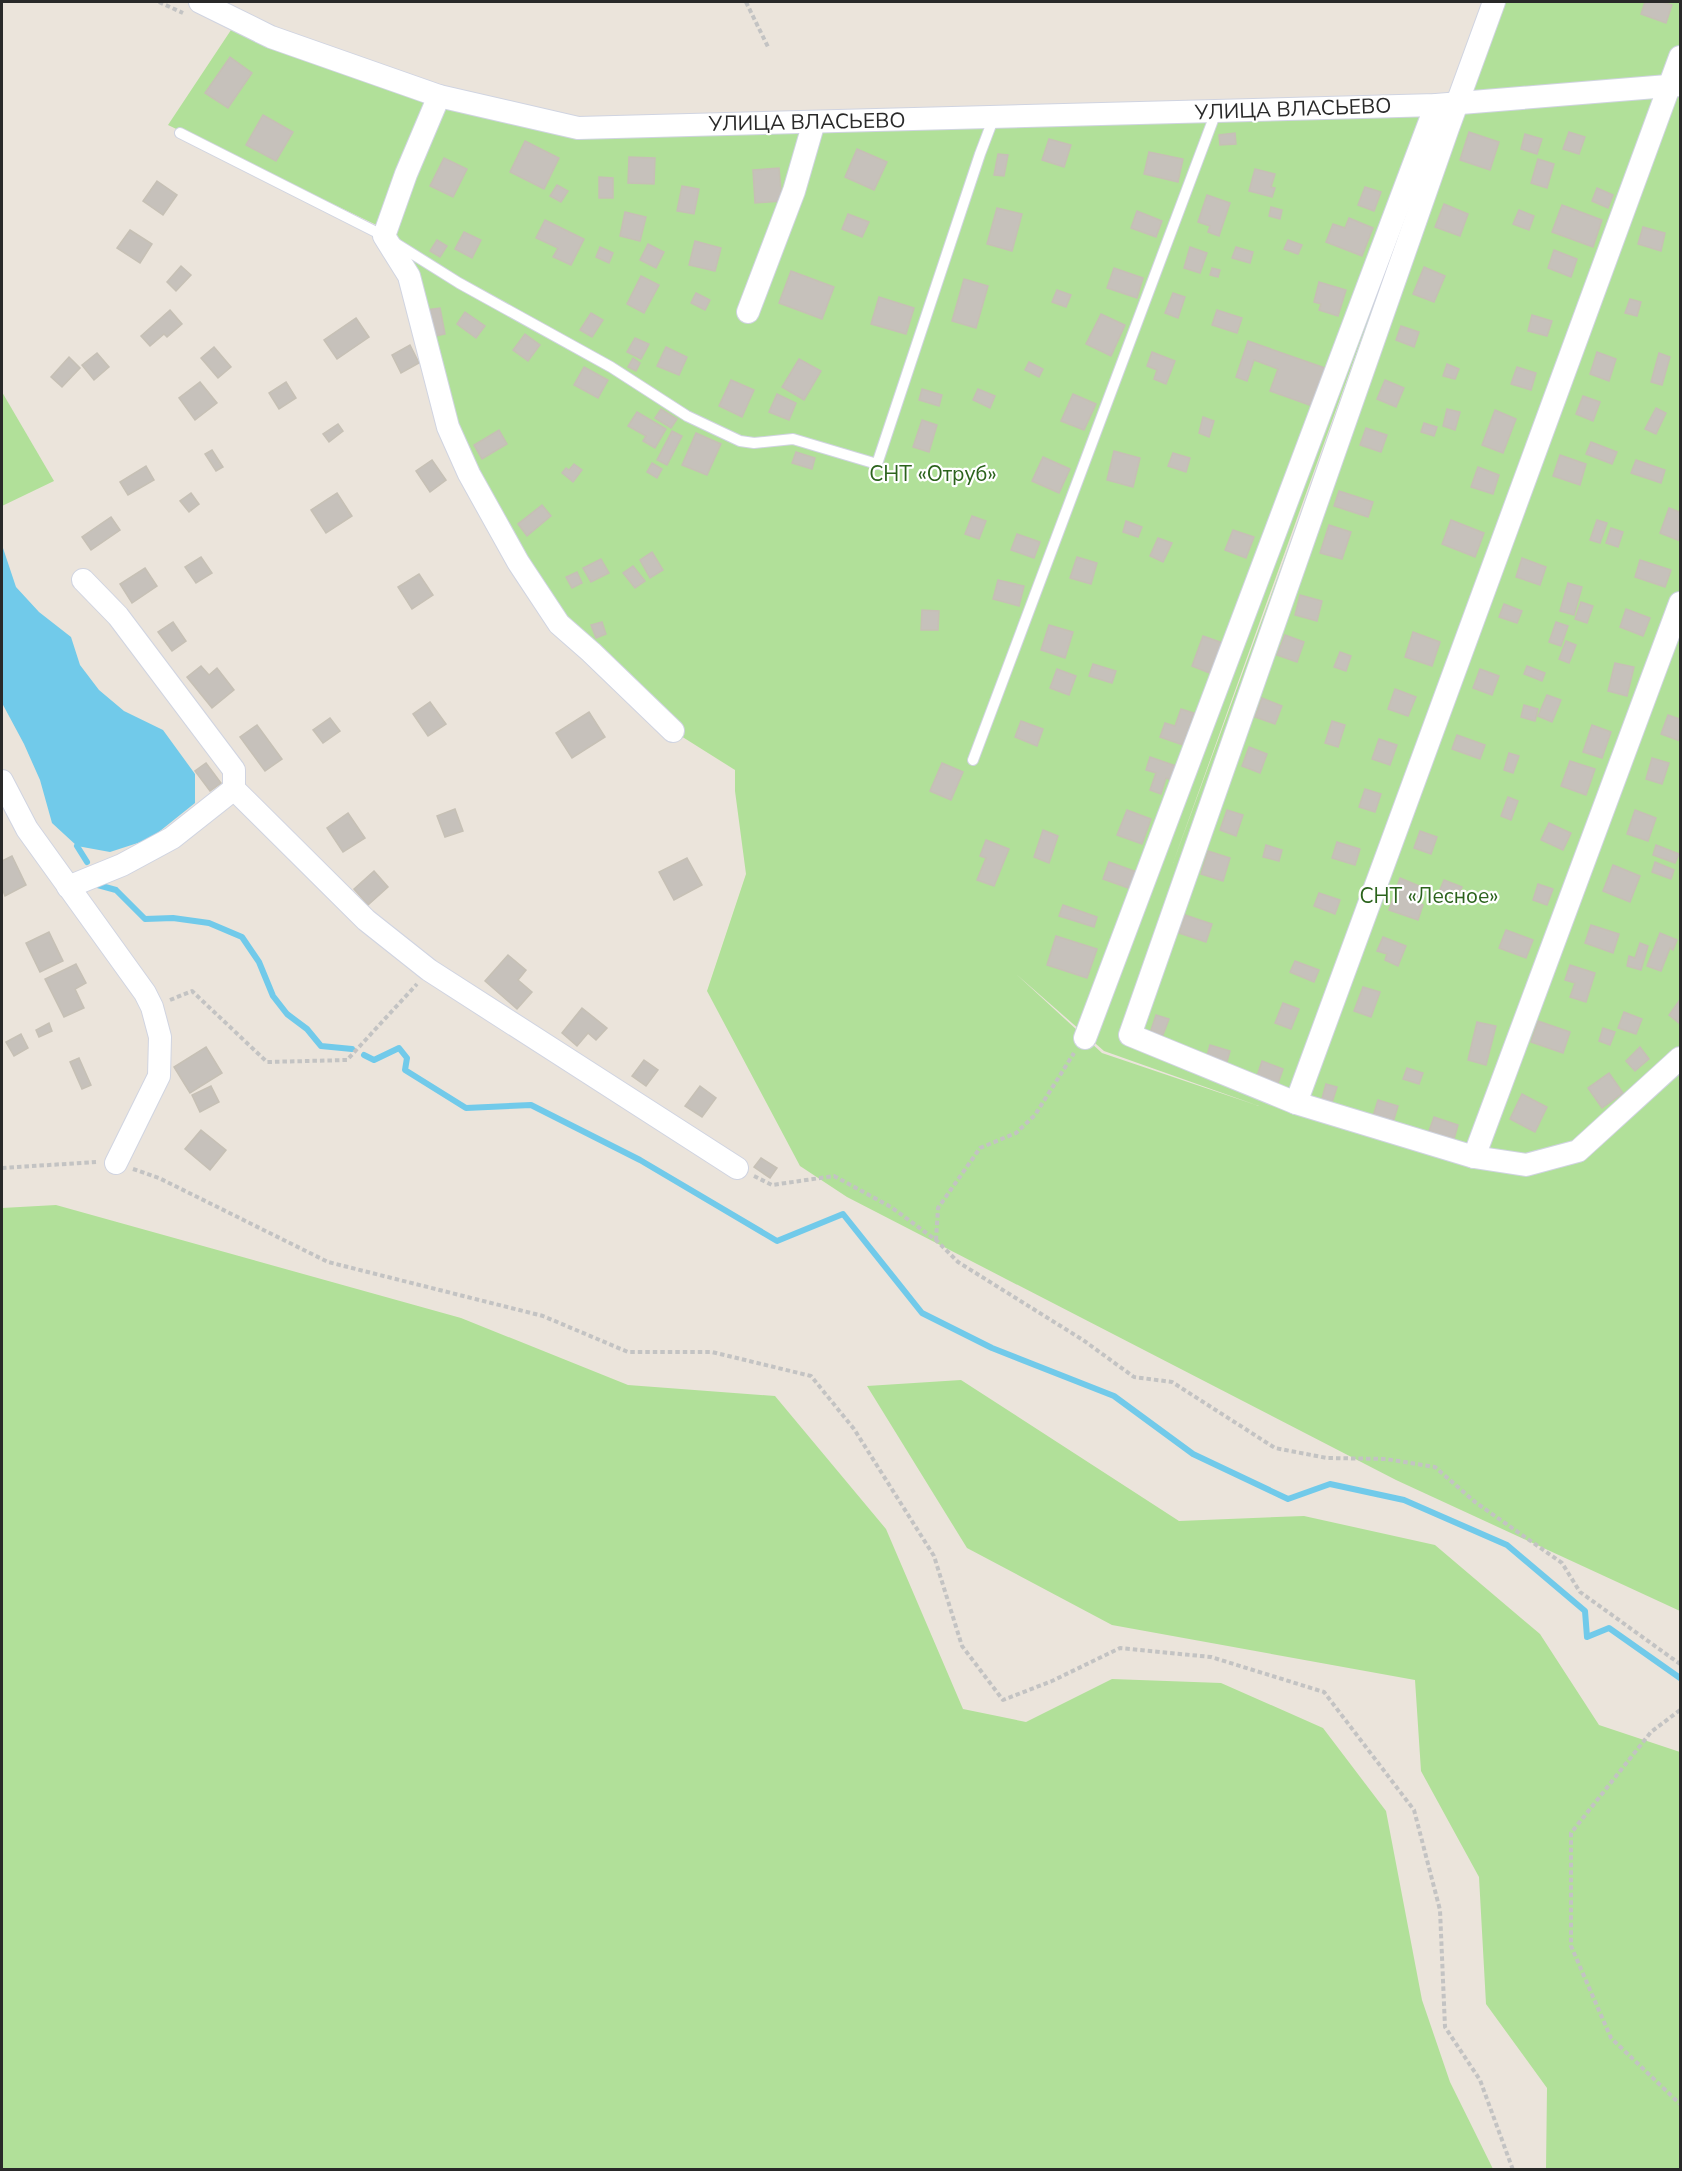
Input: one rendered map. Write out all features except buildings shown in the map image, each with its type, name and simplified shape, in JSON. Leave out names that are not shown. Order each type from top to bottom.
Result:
[{"type":"street","name":"УЛИЦА ВЛАСЬЕВО","points":[[200,2],[271,37],[439,96],[578,128],[1446,104],[1675,85]]},
{"type":"street","points":[[1085,1038],[1446,104],[1494,2]]},
{"type":"street","points":[[1296,1103],[1675,85],[1680,57]]},
{"type":"street","points":[[439,96],[406,174],[384,236],[409,276],[448,427],[469,474],[518,562],[559,624],[673,731]]},
{"type":"street","points":[[1446,104],[1130,1035],[1296,1103],[1474,1156],[1526,1165],[1578,1151],[1680,1058]]},
{"type":"street","points":[[748,312],[794,191],[814,122]]},
{"type":"street","points":[[83,580],[118,616],[234,770],[234,789],[366,920],[429,970],[737,1168]]},
{"type":"street","points":[[1474,1156],[1680,603]]},
{"type":"street","points":[[2,781],[27,829],[146,993],[152,1007],[160,1036],[159,1076],[116,1163]]},
{"type":"street","points":[[68,887],[122,865],[172,838],[234,789]]},
{"type":"lane","points":[[973,760],[1216,112]]},
{"type":"lane","points":[[180,133],[384,236],[459,283],[611,368],[687,416],[740,441],[754,443],[793,439],[877,464],[994,117]]},
{"type":"path","points":[[746,2],[768,47]]},
{"type":"path","points":[[192,991],[267,1062],[346,1060],[429,970]]},
{"type":"path","points":[[936,1240],[938,1208],[980,1148],[1016,1133],[1035,1115],[1085,1038]]},
{"type":"path","points":[[2,1168],[83,1162],[116,1163],[159,1178],[328,1262],[543,1316],[628,1352],[712,1352],[811,1376],[854,1429],[934,1556],[962,1646],[1003,1700],[1052,1681],[1120,1647],[1211,1657],[1324,1692],[1414,1810],[1440,1910],[1445,2027],[1480,2080],[1513,2169]]},
{"type":"path","points":[[737,1168],[772,1185],[834,1176],[891,1207],[936,1240],[958,1262],[1083,1340],[1134,1377],[1172,1382],[1275,1448],[1327,1458],[1386,1459],[1435,1467],[1475,1502],[1562,1563],[1580,1592],[1680,1664]]},
{"type":"path","points":[[1680,1710],[1651,1732],[1571,1833],[1571,1946],[1611,2038],[1680,2104]]},
{"type":"green space","points":[[1488,2],[1680,2],[1680,1611],[1396,1480],[847,1197],[800,1166],[707,991],[746,874],[735,791],[735,770],[673,731],[591,652],[469,474],[389,231],[168,125],[231,30],[439,96],[578,128],[1445,107],[1173,863]],"holes":[[[1016,974],[1104,1051],[1259,1106],[1102,1053]]]},
{"type":"green space","points":[[2,392],[54,481],[2,506]]},
{"type":"green space","points":[[56,1205],[461,1318],[628,1385],[775,1396],[886,1529],[963,1709],[1026,1722],[1112,1679],[1221,1683],[1323,1728],[1386,1811],[1422,2000],[1450,2082],[1493,2169],[2,2169],[2,1208]]},
{"type":"green space","points":[[961,1380],[1179,1521],[1304,1516],[1435,1545],[1540,1634],[1599,1725],[1680,1752],[1680,2169],[1546,2169],[1547,2088],[1486,2004],[1479,1877],[1421,1771],[1415,1680],[1112,1625],[967,1548],[867,1386]]},
{"type":"water","points":[[2,545],[16,587],[39,612],[71,637],[80,665],[99,690],[124,711],[163,730],[195,774],[195,803],[150,839],[110,852],[77,846],[52,823],[40,780],[2,703]]},
{"type":"waterway","points":[[77,846],[87,862]]},
{"type":"waterway","points":[[94,884],[116,890],[145,919],[173,918],[209,923],[242,937],[259,962],[273,996],[287,1014],[307,1029],[321,1046],[352,1049]]},
{"type":"waterway","points":[[364,1055],[374,1060],[399,1048],[407,1058],[405,1070],[466,1108],[531,1105],[640,1160],[777,1241],[843,1214],[922,1313],[992,1348],[1114,1396],[1193,1454],[1288,1499],[1330,1484],[1404,1500],[1507,1545],[1585,1611],[1587,1637],[1609,1628],[1680,1678]]},
{"type":"park label","name":"СНТ «Отруб»","points":[[933,474]]},
{"type":"park label","name":"СНТ «Лесное»","points":[[1429,896]]}]
